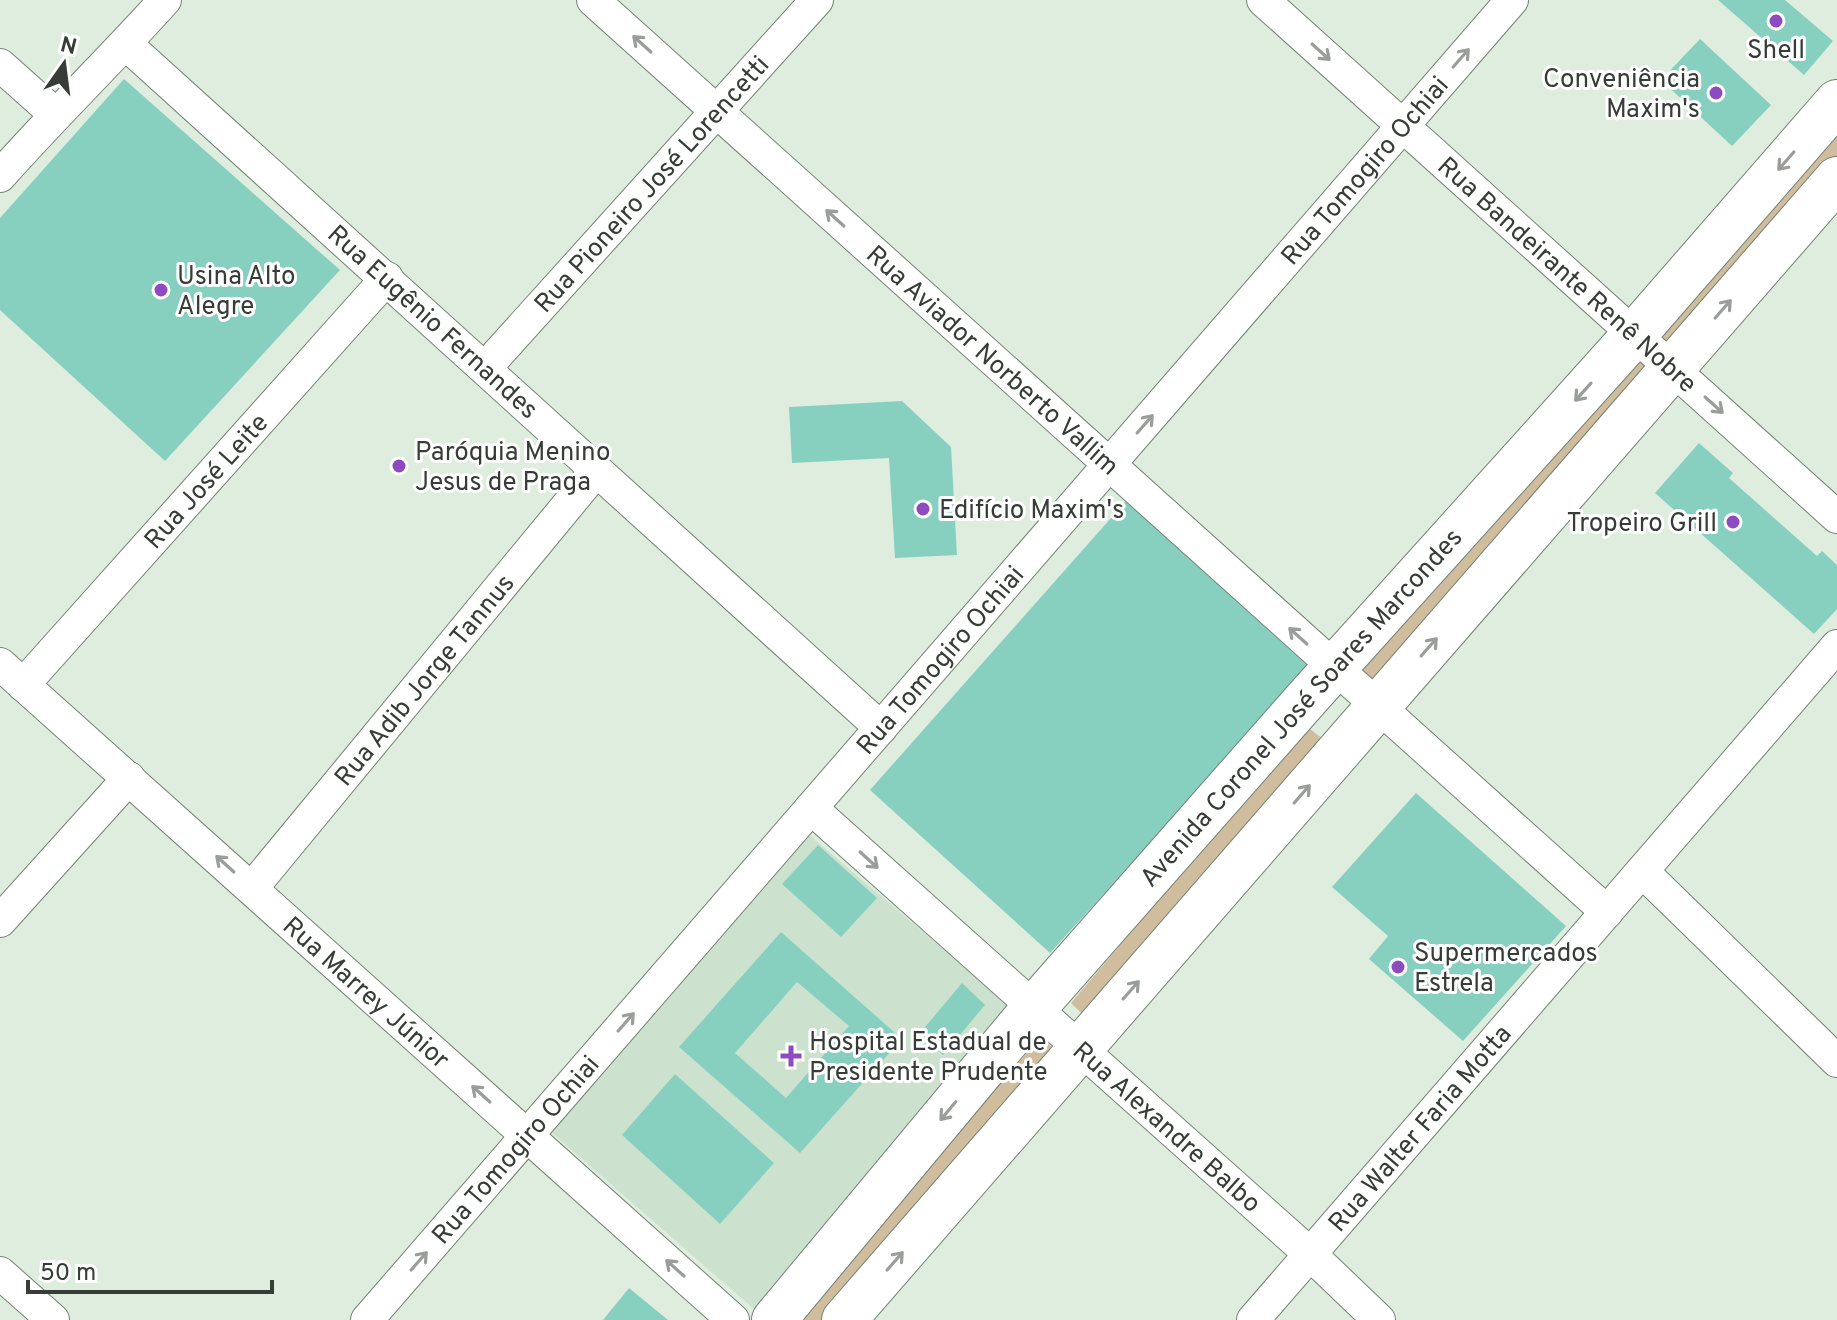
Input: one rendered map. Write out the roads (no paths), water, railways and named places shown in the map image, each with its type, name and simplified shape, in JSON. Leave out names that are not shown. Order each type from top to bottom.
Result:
[{"type":"main road","name":"Avenida Coronel José Soares Marcondes","points":[[774,1320],[1034,1008],[1635,334],[1837,102]]},
{"type":"main road","name":"Avenida Coronel José Soares Marcondes","points":[[844,1320],[1837,179]]},
{"type":"street","points":[[0,176],[165,0]]},
{"type":"street","name":"Rua Aviador Norberto Vallim","points":[[593,0],[1607,912]]},
{"type":"street","name":"Rua Pioneiro José Lorencetti","points":[[485,368],[817,0]]},
{"type":"street","name":"Rua Bandeirante Renê Nobre","points":[[1263,0],[1837,517]]},
{"type":"street","name":"Rua Tomogiro Ochiai","points":[[367,1320],[1512,0]]},
{"type":"street","name":"Rua Eugênio Fernandes","points":[[126,44],[881,728]]},
{"type":"street","points":[[0,65],[55,114]]},
{"type":"street","name":"Rua José Leite","points":[[12,674],[387,278]]},
{"type":"street","name":"Rua Adib Jorge Tannus","points":[[252,888],[596,471]]},
{"type":"street","name":"Rua Walter Faria Motta","points":[[1253,1320],[1837,646]]},
{"type":"street","name":"Rua Marrey Júnior","points":[[12,674],[733,1320]]},
{"type":"street","points":[[0,921],[129,778]]},
{"type":"street","name":"Rua Alexandre Balbo","points":[[811,808],[1310,1254],[1379,1320]]},
{"type":"street","points":[[1642,871],[1837,1061]]},
{"type":"street","points":[[0,1273],[53,1320]]},
{"type":"place","name":"Shell","points":[[1776,21]]},
{"type":"place","name":"Conveniência Maxim's","points":[[1716,93]]},
{"type":"place","name":"Usina Alto Alegre","points":[[161,290]]},
{"type":"place","name":"Paróquia Menino Jesus de Praga","points":[[399,466]]},
{"type":"place","name":"Edifício Maxim's","points":[[923,509]]},
{"type":"place","name":"Tropeiro Grill","points":[[1733,522]]},
{"type":"place","name":"Supermercados Estrela","points":[[1398,967]]},
{"type":"place","name":"Hospital Estadual de Presidente Prudente","points":[[791,1056]]}]
